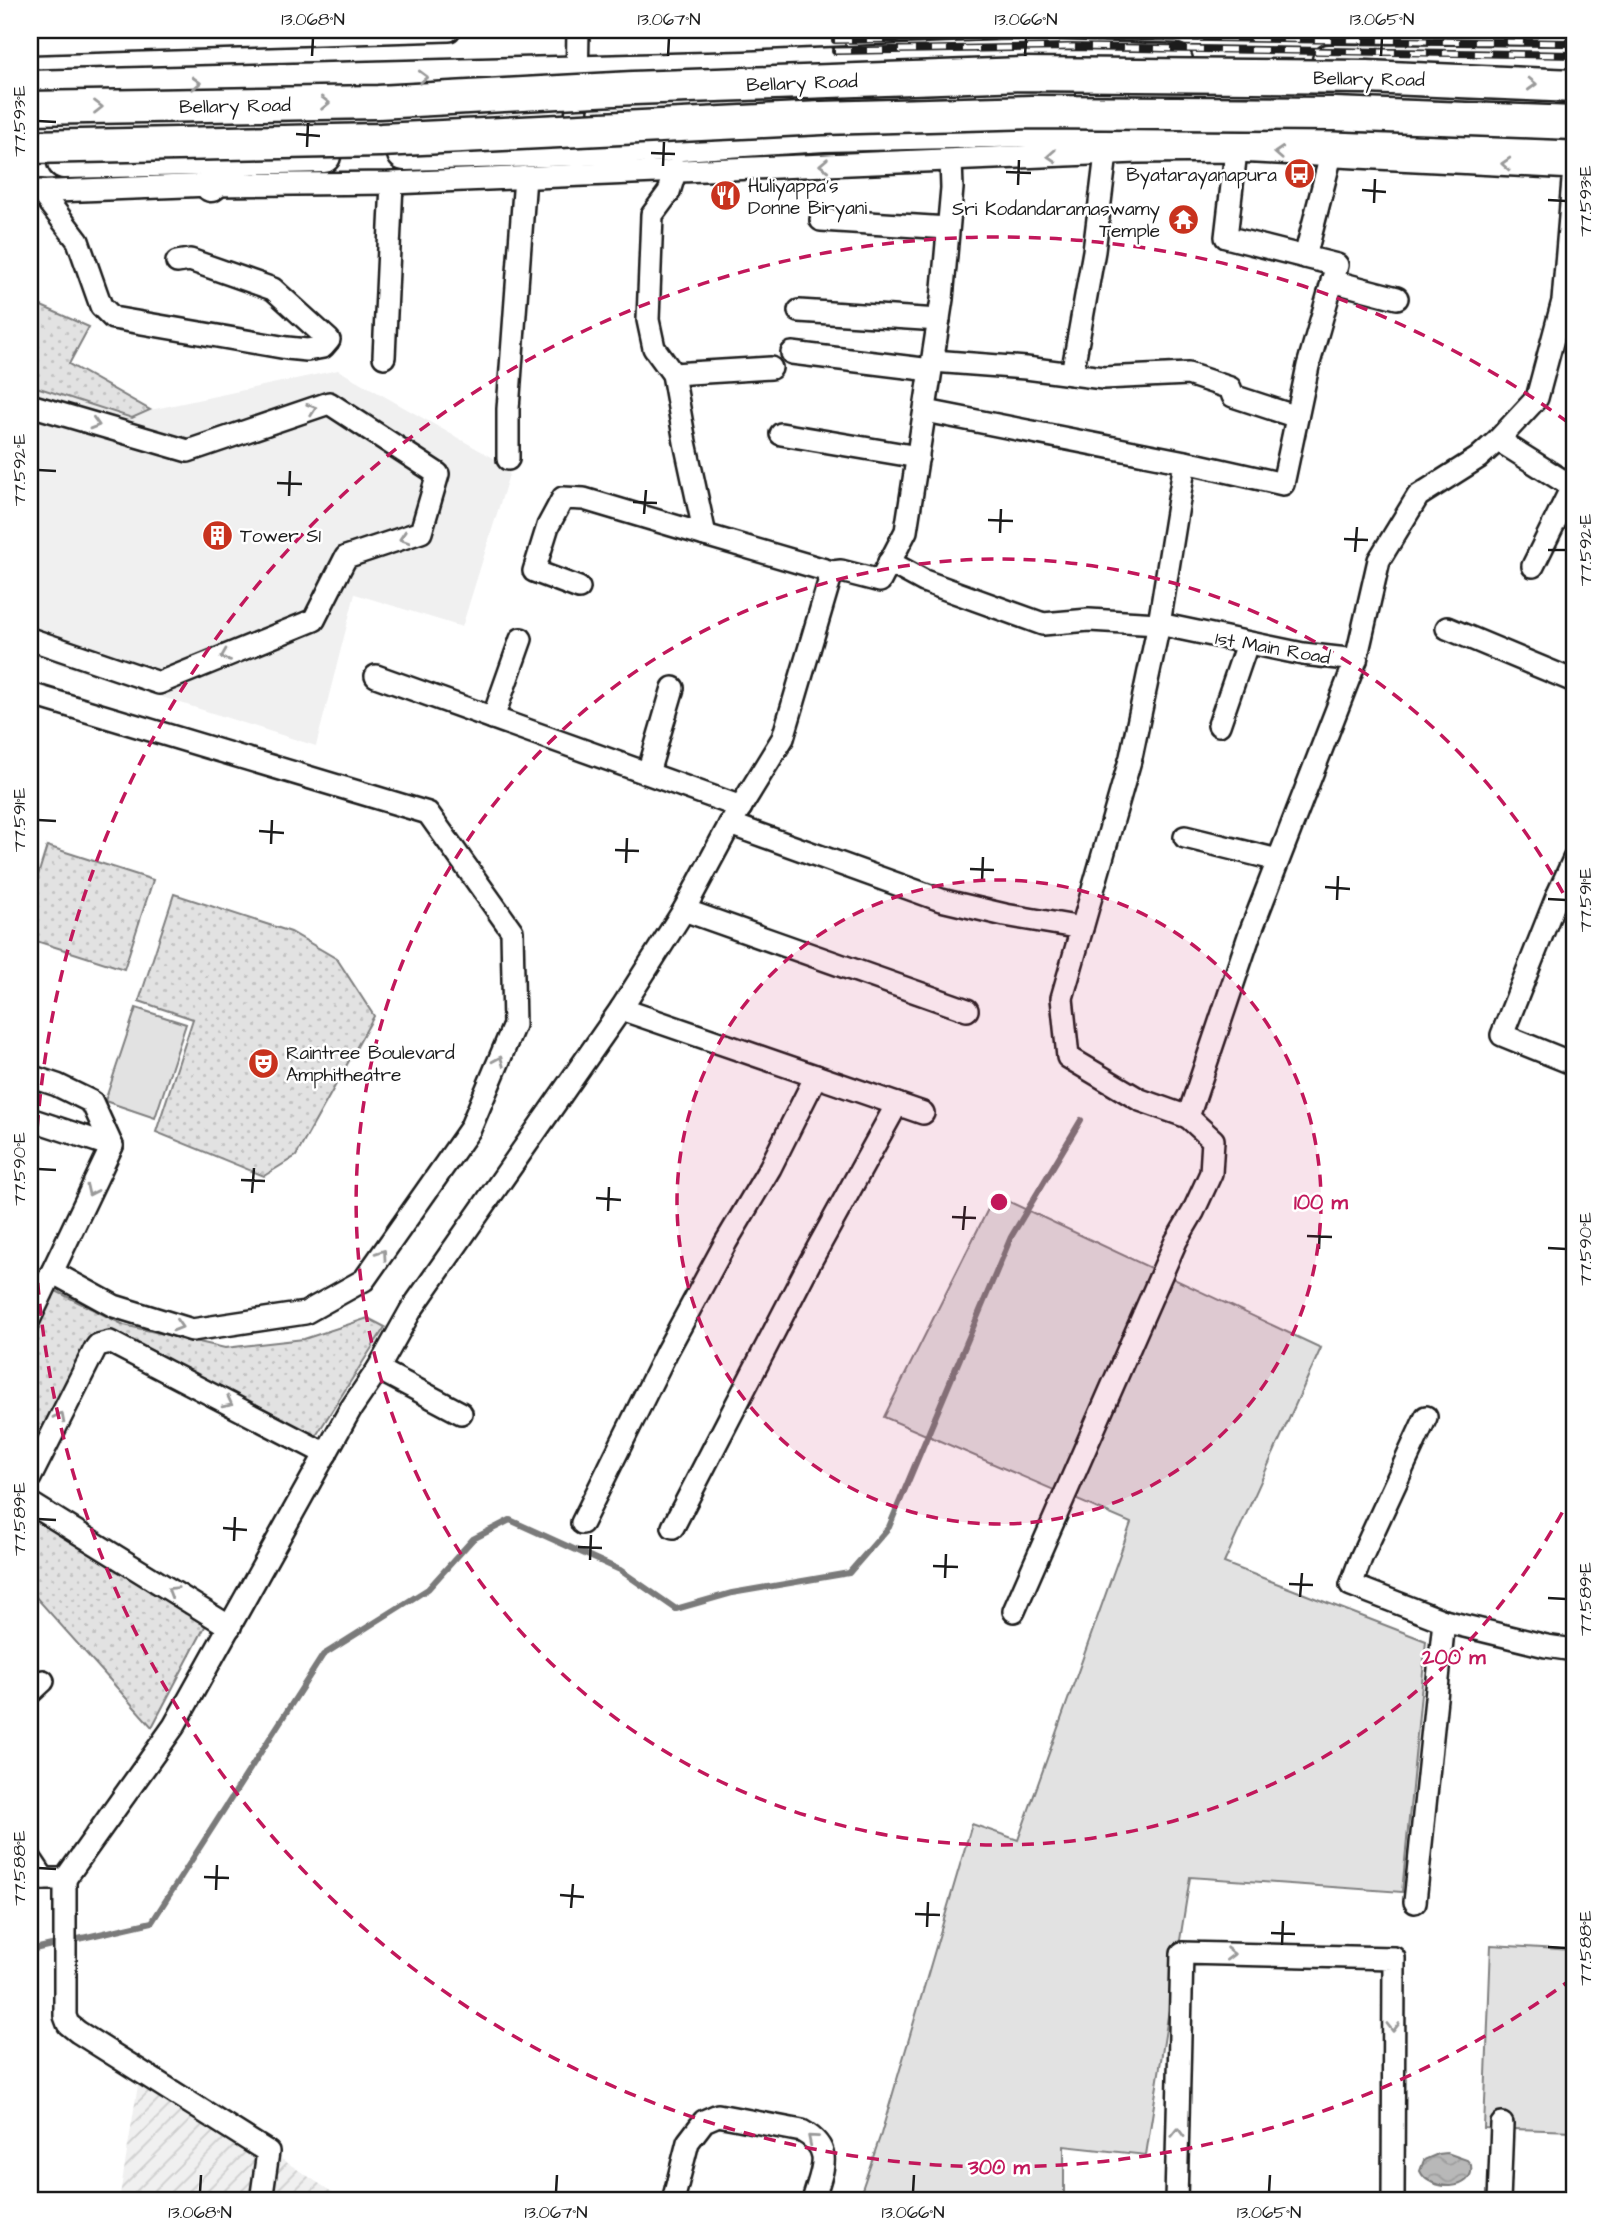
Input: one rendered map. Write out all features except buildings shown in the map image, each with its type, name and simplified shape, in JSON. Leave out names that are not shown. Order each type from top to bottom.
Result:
[{"type":"highway","name":"Bellary Road","points":[[30,88],[744,68],[1023,56],[1198,61],[1574,63]]},
{"type":"highway","name":"Bellary Road","points":[[30,108],[378,102],[633,88],[1023,74],[1367,77],[1574,86]]},
{"type":"highway","name":"Bellary Road","points":[[30,147],[381,140],[809,119],[1032,112],[1334,114],[1574,123]]},
{"type":"highway","points":[[33,182],[241,159],[576,149],[824,135],[1031,130],[1330,133],[1574,142]]},
{"type":"highway","points":[[211,185],[241,159]]},
{"type":"street","points":[[30,43],[449,30]]},
{"type":"street","points":[[576,149],[578,30]]},
{"type":"street","points":[[926,411],[1283,484],[1308,366],[1337,265],[1226,237],[1236,151]]},
{"type":"street","points":[[33,182],[211,185],[392,183],[676,169],[951,161],[1106,153],[1236,151],[1574,168]]},
{"type":"street","points":[[1072,374],[1094,251],[1106,153]]},
{"type":"street","points":[[1306,257],[1331,155]]},
{"type":"street","points":[[579,587],[534,571],[548,526],[563,498],[583,499],[832,572],[841,570],[880,581],[906,531],[939,320],[952,188],[951,161]]},
{"type":"street","name":"1st Main Road","points":[[889,562],[924,581],[1043,624],[1089,620],[1159,624],[1247,644],[1356,660],[1379,560],[1418,496],[1478,458],[1537,398],[1563,301],[1574,168]]},
{"type":"street","points":[[676,169],[669,192],[652,215],[649,320],[654,348],[674,374],[684,442],[705,535]]},
{"type":"street","points":[[508,459],[508,409],[525,177]]},
{"type":"street","points":[[33,182],[78,241],[101,306],[113,318],[287,348],[307,350],[323,347],[329,340],[273,289],[190,260],[177,262]]},
{"type":"street","points":[[384,357],[392,183]]},
{"type":"street","points":[[821,220],[948,228]]},
{"type":"street","points":[[1332,281],[1397,298]]},
{"type":"street","points":[[799,312],[939,320]]},
{"type":"street","points":[[792,353],[1103,378],[1188,374],[1230,388],[1233,396],[1297,417]]},
{"type":"street","points":[[674,374],[771,368]]},
{"type":"street","points":[[30,405],[188,451],[329,403],[438,474],[421,532],[346,557],[314,620],[288,631],[159,682],[30,639]]},
{"type":"street","points":[[781,434],[918,457]]},
{"type":"street","points":[[1498,440],[1573,487],[1533,566]]},
{"type":"street","points":[[1014,1611],[1176,1241],[1211,1173],[1213,1140],[1188,1117],[1140,1100],[1068,1057],[1062,998],[1131,757],[1159,624],[1185,462]]},
{"type":"street","points":[[46,1879],[174,1726],[350,1410],[411,1310],[621,1009],[684,910],[736,815],[783,738],[832,572]]},
{"type":"street","points":[[1447,628],[1574,681]]},
{"type":"street","points":[[493,718],[521,639]]},
{"type":"street","points":[[1219,725],[1247,644]]},
{"type":"street","points":[[1188,1117],[1250,933],[1356,660]]},
{"type":"street","points":[[376,676],[648,774],[736,815],[941,900],[1005,915],[1082,928]]},
{"type":"street","points":[[648,774],[673,688]]},
{"type":"street","points":[[30,694],[428,813],[512,931],[513,1025],[470,1129],[364,1280],[305,1312],[192,1330],[114,1306],[52,1272]]},
{"type":"street","points":[[1185,837],[1278,860]]},
{"type":"street","points":[[1574,859],[1568,889],[1502,1035],[1574,1064]]},
{"type":"street","points":[[684,910],[967,1010]]},
{"type":"street","points":[[621,1009],[923,1112]]},
{"type":"street","points":[[30,1076],[57,1085],[92,1102],[112,1146],[30,1318]]},
{"type":"street","points":[[582,1523],[667,1351],[770,1168],[816,1076]]},
{"type":"street","points":[[673,1527],[897,1104]]},
{"type":"street","points":[[30,1119],[112,1146]]},
{"type":"street","points":[[30,1478],[94,1349],[110,1342],[326,1454]]},
{"type":"street","points":[[377,1369],[461,1413]]},
{"type":"street","points":[[1426,1417],[1351,1585],[1444,1621],[1546,1646],[1574,1650]]},
{"type":"street","points":[[30,1503],[230,1626]]},
{"type":"street","points":[[1415,1902],[1444,1621]]},
{"type":"street","points":[[30,1858],[46,1879],[68,2024],[107,2052],[268,2152],[261,2201]]},
{"type":"street","points":[[1176,2201],[1182,1953],[1394,1958],[1393,2201]]},
{"type":"street","points":[[673,2201],[688,2142],[704,2121],[718,2115],[802,2131],[813,2137],[822,2146],[824,2162],[813,2201]]},
{"type":"street","points":[[1499,2201],[1502,2124]]},
{"type":"shaded area","points":[[30,301],[89,327],[69,364],[150,410],[338,370],[511,468],[462,627],[355,594],[316,746],[30,655]]},
{"type":"shaded area","points":[[30,301],[89,327],[69,364],[150,410],[132,418],[30,385]]},
{"type":"shaded area","points":[[47,846],[153,880],[124,969],[30,939],[30,901]]},
{"type":"shaded area","name":"Raintree Boulevard Amphitheatre","points":[[174,894],[291,932],[337,959],[374,1016],[296,1156],[264,1176],[156,1132],[193,1019],[139,1001]]},
{"type":"shaded area","points":[[136,1008],[186,1024],[155,1118],[105,1101]]},
{"type":"shaded area","points":[[995,1195],[1321,1348],[1224,1563],[1426,1641],[1402,1892],[1190,1877],[1146,2155],[1064,2146],[1064,2201],[858,2201],[881,2134],[972,1824],[1018,1840],[1131,1523],[884,1417]]},
{"type":"shaded area","points":[[52,1289],[124,1325],[225,1348],[304,1339],[368,1318],[385,1327],[307,1450],[97,1337],[30,1474],[30,1355]]},
{"type":"shaded area","points":[[30,1507],[211,1615],[152,1727],[35,1596],[30,1600]]},
{"type":"shaded area","points":[[1491,1945],[1574,1950],[1574,2131],[1484,2128]]},
{"type":"shaded area","points":[[141,2067],[335,2194],[334,2201],[119,2201]]},
{"type":"water","points":[[1447,2153],[1467,2160],[1471,2165],[1471,2174],[1466,2180],[1451,2186],[1432,2183],[1420,2171],[1424,2160]]},
{"type":"waterway","points":[[30,1950],[152,1922],[323,1655],[428,1589],[473,1539],[510,1520],[620,1570],[676,1609],[732,1593],[849,1573],[889,1527],[1011,1237],[1081,1120]]},
{"type":"railway","points":[[835,40],[1068,36],[1574,43]]},
{"type":"railway","points":[[835,51],[1068,47],[1574,55]]},
{"type":"place","name":"Byatarayanapura","points":[[1300,174]]},
{"type":"place","name":"Huliyappa's Donne Biryani","points":[[725,196]]},
{"type":"place","name":"Sri Kodandaramaswamy Temple","points":[[1183,219]]},
{"type":"place","name":"Tower S1","points":[[217,535]]},
{"type":"place","name":"Raintree Boulevard Amphitheatre","points":[[263,1063]]}]
